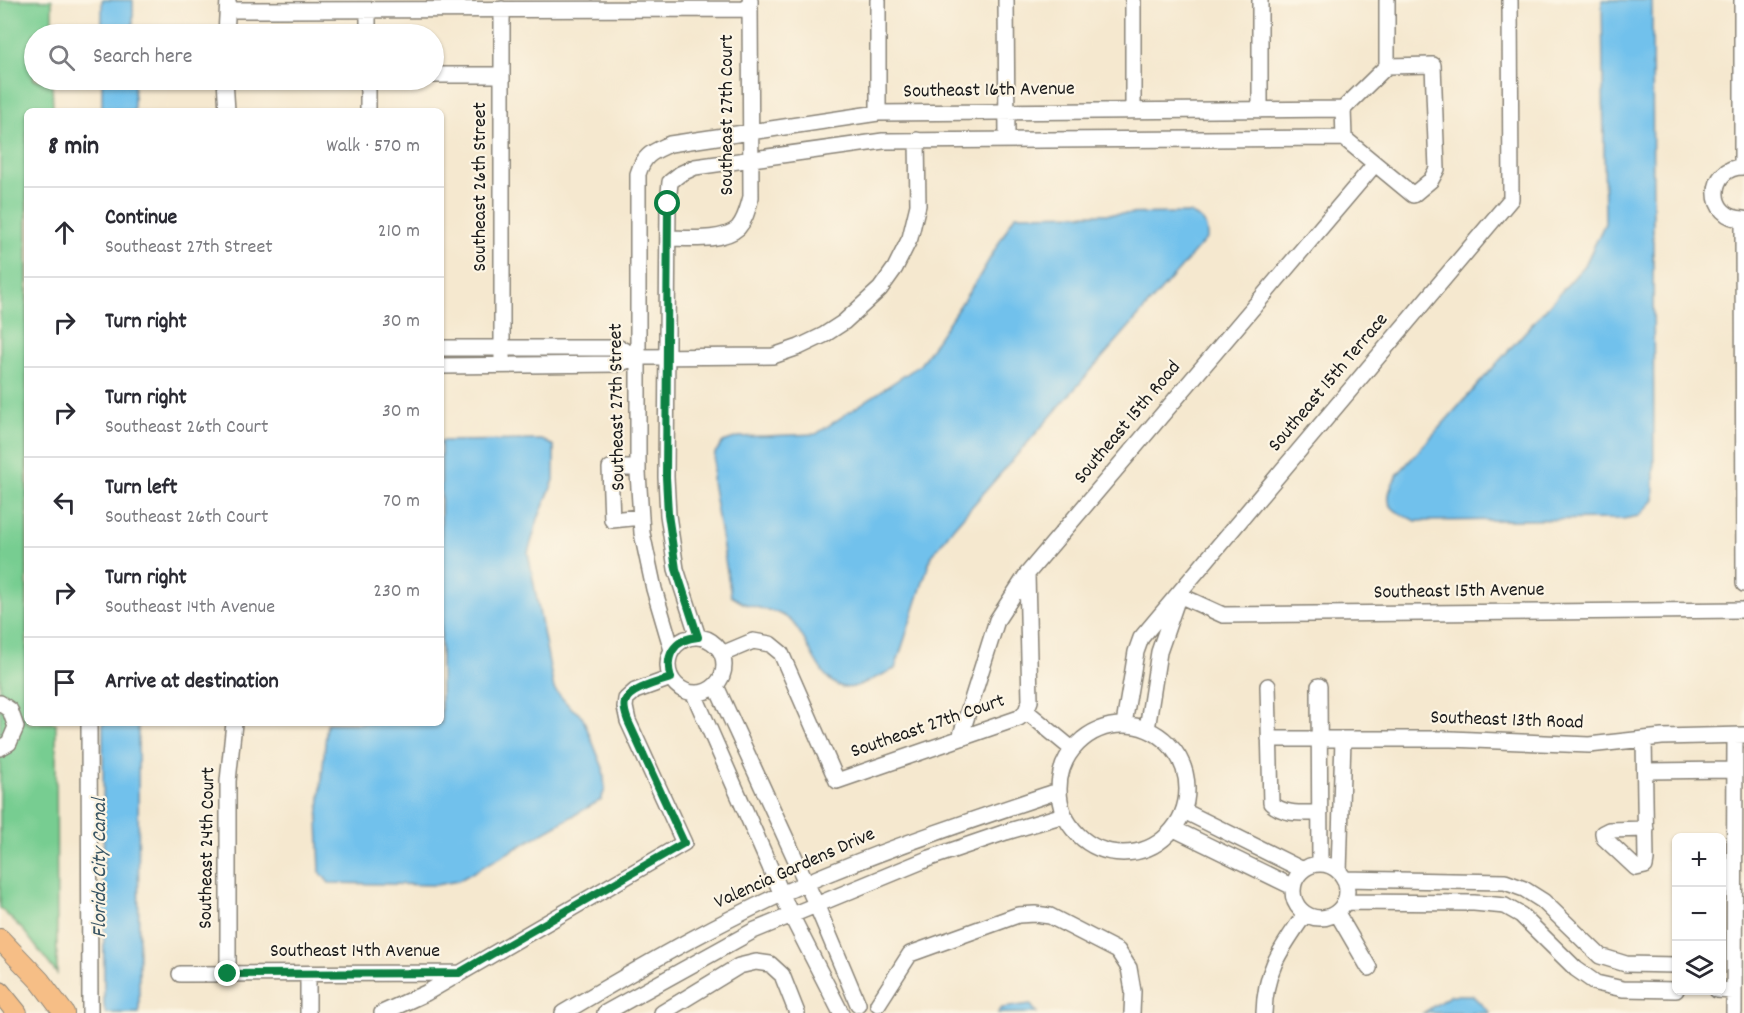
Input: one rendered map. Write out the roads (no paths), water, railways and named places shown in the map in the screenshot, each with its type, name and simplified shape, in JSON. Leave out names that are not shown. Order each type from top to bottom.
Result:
[{"type":"main road","points":[[0,939],[40,981],[64,1013]]},
{"type":"main road","points":[[0,992],[17,1013]]},
{"type":"street","points":[[878,0],[878,113]]},
{"type":"street","points":[[1006,0],[1007,139]]},
{"type":"street","points":[[1133,0],[1133,111]]},
{"type":"street","points":[[1260,0],[1260,110]]},
{"type":"street","points":[[1387,0],[1387,66]]},
{"type":"street","name":"Southeast 15th Terrace","points":[[1124,724],[1136,652],[1141,638],[1511,199],[1510,0]]},
{"type":"street","points":[[1742,0],[1743,167],[1729,170],[1722,176],[1717,183],[1716,194],[1717,202],[1722,210],[1729,216],[1743,219],[1744,584]]},
{"type":"street","points":[[227,24],[228,5],[368,10],[750,5]]},
{"type":"street","name":"Southeast 27th Court","points":[[668,238],[723,236],[737,228],[746,216],[751,197],[750,5]]},
{"type":"street","name":"Southeast 26th Street","points":[[502,9],[502,365]]},
{"type":"street","points":[[368,10],[368,24]]},
{"type":"street","points":[[698,637],[676,569],[668,514],[666,477],[668,204],[670,182],[680,174],[695,167],[883,141],[1344,138],[1413,195],[1431,180],[1437,169],[1433,65],[1387,66],[1343,109],[1344,138]]},
{"type":"street","points":[[444,75],[502,75]]},
{"type":"street","points":[[226,90],[227,108]]},
{"type":"street","points":[[368,90],[368,108]]},
{"type":"street","name":"Southeast 16th Avenue","points":[[642,161],[652,152],[670,144],[878,113],[1343,109]]},
{"type":"street","points":[[444,366],[618,364],[638,357],[773,356],[799,347],[844,322],[880,289],[895,268],[910,238],[918,205],[917,140]]},
{"type":"street","name":"Southeast 27th Street","points":[[642,161],[638,174],[638,468],[641,518],[654,588],[672,650]]},
{"type":"street","name":"Southeast 15th Road","points":[[960,738],[997,620],[1028,574],[1376,164]]},
{"type":"street","points":[[444,348],[620,348],[638,357]]},
{"type":"street","points":[[638,468],[610,468],[612,520],[641,518]]},
{"type":"street","name":"Southeast 27th Court","points":[[722,654],[753,641],[770,644],[781,653],[837,781],[1019,717],[1026,711],[1030,701],[1028,574]]},
{"type":"street","name":"Southeast 15th Terrace","points":[[1147,729],[1159,652],[1179,595]]},
{"type":"street","name":"Southeast 15th Avenue","points":[[1179,595],[1222,615],[1744,610]]},
{"type":"street","points":[[698,637],[712,642],[722,654],[724,671],[721,679],[710,691],[694,694],[680,689],[671,678],[668,668],[672,650],[683,640],[698,637]]},
{"type":"street","points":[[1141,638],[1159,652]]},
{"type":"street","name":"Southeast 14th Avenue","points":[[382,1013],[426,993],[684,843],[628,721],[625,707],[626,699],[635,691],[671,678]]},
{"type":"street","points":[[716,686],[816,904],[848,1010]]},
{"type":"street","points":[[1268,686],[1271,803],[1276,808],[1289,812],[1320,813]]},
{"type":"street","points":[[1319,686],[1320,864]]},
{"type":"street","points":[[694,694],[791,915],[848,1010]]},
{"type":"street","points":[[0,703],[10,710],[16,727],[9,743],[0,748]]},
{"type":"street","points":[[1026,711],[1072,749]]},
{"type":"street","points":[[708,724],[730,715]]},
{"type":"street","points":[[1124,724],[1147,729],[1164,739],[1177,754],[1185,772],[1187,791],[1184,811],[1174,829],[1160,842],[1143,850],[1124,854],[1105,851],[1088,843],[1074,831],[1064,815],[1058,791],[1062,769],[1072,749],[1086,735],[1104,726],[1124,724]]},
{"type":"street","points":[[89,726],[90,1013]]},
{"type":"street","name":"Southeast 24th Court","points":[[228,974],[228,781],[234,726]]},
{"type":"street","points":[[1734,1013],[1733,991],[1727,967],[1735,770],[1739,735]]},
{"type":"street","name":"Southeast 13th Road","points":[[1269,739],[1451,739],[1589,745],[1662,737],[1739,735]]},
{"type":"street","points":[[1342,876],[1343,739]]},
{"type":"street","points":[[1644,739],[1646,829]]},
{"type":"street","points":[[1645,771],[1735,770]]},
{"type":"street","name":"Valencia Gardens Drive","points":[[562,1013],[664,953],[782,894],[921,838],[1058,791]]},
{"type":"street","points":[[1184,811],[1303,870]]},
{"type":"street","name":"Valencia Gardens Drive","points":[[605,1013],[753,931],[930,858],[1064,815]]},
{"type":"street","points":[[1174,829],[1293,887]]},
{"type":"street","points":[[1320,864],[1333,867],[1342,876],[1347,887],[1341,907],[1330,917],[1313,918],[1305,914],[1295,902],[1293,887],[1296,878],[1303,870],[1320,864]]},
{"type":"street","points":[[1342,876],[1505,882],[1524,889],[1543,901],[1600,956],[1626,964],[1672,965]]},
{"type":"street","points":[[1341,907],[1474,903],[1505,906],[1521,915],[1576,969],[1596,983],[1623,988],[1672,990]]},
{"type":"street","points":[[1341,907],[1369,968]]},
{"type":"street","points":[[848,1010],[865,1002],[884,1009],[910,954],[1018,915],[1035,914],[1050,916],[1118,951],[1129,968],[1132,1013]]},
{"type":"street","points":[[1264,1013],[1265,994],[1271,968],[1280,950],[1305,914]]},
{"type":"street","points":[[662,1013],[739,966],[756,962],[770,964],[782,975],[796,1013]]},
{"type":"street","name":"Southeast 14th Avenue","points":[[180,974],[459,973]]},
{"type":"street","points":[[308,974],[308,1013]]},
{"type":"street","points":[[1726,991],[1733,991]]},
{"type":"water","points":[[102,0],[133,0],[133,24],[102,24]]},
{"type":"water","points":[[1602,0],[1652,0],[1654,500],[1639,516],[1623,519],[1416,521],[1399,513],[1390,504],[1389,493],[1397,475],[1585,265],[1605,223]]},
{"type":"water","points":[[102,90],[134,90],[134,108],[102,108]]},
{"type":"water","points":[[1189,213],[1203,222],[1207,238],[953,528],[931,557],[895,669],[858,686],[842,687],[832,682],[824,673],[790,620],[785,616],[743,603],[731,596],[712,481],[715,453],[723,442],[738,437],[816,434],[920,365],[979,277],[1015,215]]},
{"type":"water","points":[[542,440],[554,446],[554,480],[538,519],[528,553],[554,689],[570,707],[582,716],[603,768],[605,789],[601,800],[458,881],[436,885],[329,883],[320,872],[318,819],[327,726],[444,726],[444,441]]},
{"type":"water","name":"Florida City Canal","points":[[103,726],[138,726],[139,1013],[106,1013],[104,1007]]},
{"type":"water","points":[[1451,995],[1472,995],[1490,1013],[1423,1013]]},
{"type":"water","points":[[1030,1004],[1037,1013],[998,1013],[1002,1008]]}]
